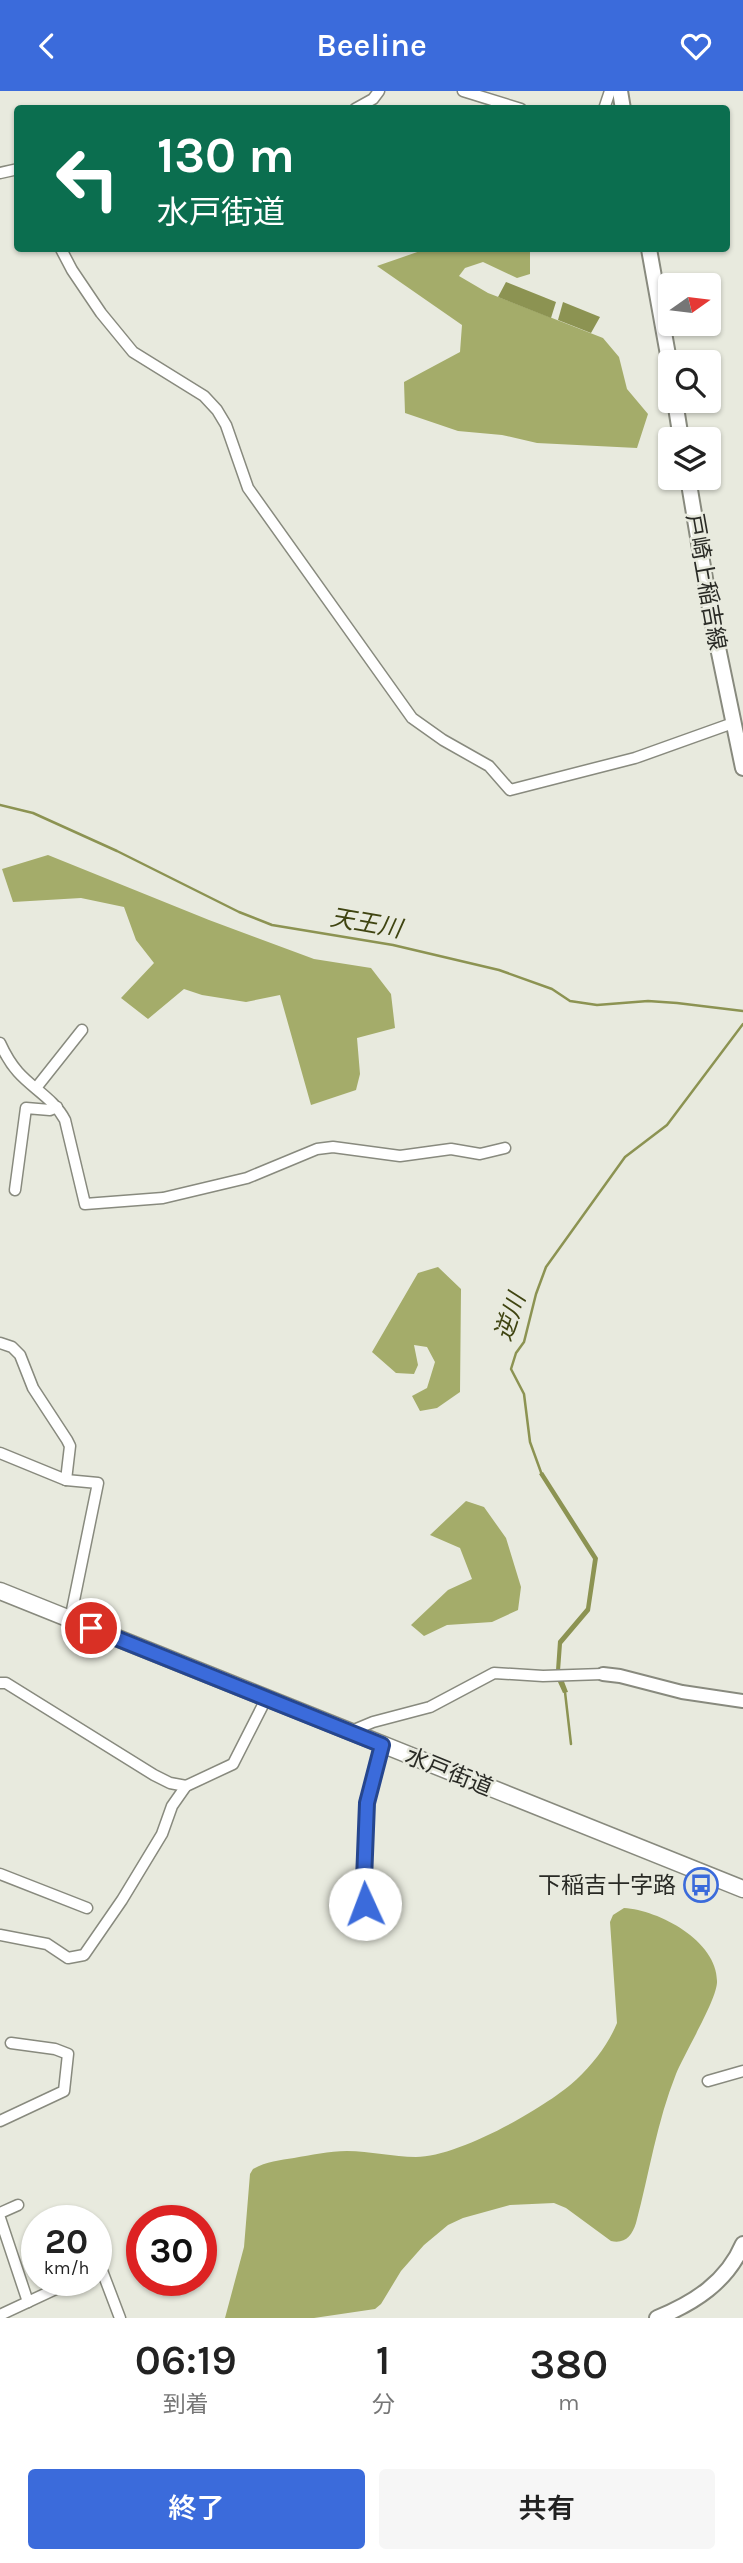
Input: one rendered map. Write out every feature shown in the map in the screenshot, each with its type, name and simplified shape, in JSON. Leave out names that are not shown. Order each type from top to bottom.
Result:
[{"type":"highway","name":"水戸街道","points":[[0,1591],[743,1889]]},
{"type":"main road","points":[[650,252],[667,350]]},
{"type":"main road","name":"戸崎上稲吉線","points":[[690,490],[743,768]]},
{"type":"main road","points":[[657,2318],[707,2292],[726,2272],[743,2244]]},
{"type":"street","points":[[362,105],[373,99],[379,91]]},
{"type":"street","points":[[463,91],[508,105]]},
{"type":"street","points":[[63,252],[101,313],[133,352],[204,396],[217,410],[226,425],[248,488],[412,718],[443,740],[489,766],[510,790],[635,758],[733,723]]},
{"type":"street","points":[[36,1088],[82,1030]]},
{"type":"street","points":[[0,1044],[19,1073],[57,1107],[65,1120],[85,1204],[163,1198],[247,1178],[325,1148],[400,1156],[451,1149],[480,1154],[505,1148]]},
{"type":"street","points":[[15,1190],[26,1108],[57,1107]]},
{"type":"street","points":[[0,1343],[12,1347],[20,1355],[33,1388],[70,1446],[66,1480]]},
{"type":"street","points":[[0,1453],[66,1480],[98,1483],[70,1620]]},
{"type":"street","points":[[349,1732],[373,1722],[430,1707],[494,1673],[603,1674],[682,1692],[743,1701]]},
{"type":"street","points":[[0,1683],[6,1683],[154,1775],[170,1783],[186,1786]]},
{"type":"street","points":[[0,1935],[47,1944],[68,1958],[84,1955],[162,1834],[172,1807],[186,1786],[233,1764],[266,1699]]},
{"type":"street","points":[[367,1928],[364,1880],[367,1803],[382,1745]]},
{"type":"street","points":[[0,1874],[88,1908]]},
{"type":"street","points":[[0,2121],[64,2091],[68,2055],[55,2049],[11,2043]]},
{"type":"street","points":[[708,2081],[743,2071]]},
{"type":"street","points":[[18,2205],[0,2215],[28,2302]]},
{"type":"street","points":[[0,2315],[41,2296]]},
{"type":"street","points":[[112,2296],[120,2318]]},
{"type":"shaded area","points":[[417,252],[530,252],[530,274],[517,278],[483,262],[465,268],[459,276],[488,293],[603,338],[619,357],[627,389],[648,414],[637,448],[537,443],[502,435],[458,431],[405,413],[404,382],[460,352],[462,325],[377,266]]},
{"type":"shaded area","points":[[506,282],[556,302],[551,318],[498,297]]},
{"type":"shaded area","points":[[563,302],[600,317],[591,333],[558,320]]},
{"type":"shaded area","points":[[48,855],[314,959],[371,968],[391,994],[395,1028],[357,1038],[360,1074],[356,1090],[311,1105],[280,995],[246,1002],[202,995],[184,989],[148,1019],[121,998],[154,963],[136,940],[124,907],[81,898],[13,902],[2,869]]},
{"type":"shaded area","points":[[438,1267],[461,1289],[460,1392],[437,1408],[420,1411],[412,1396],[427,1388],[435,1362],[427,1347],[414,1345],[418,1365],[414,1374],[396,1373],[372,1352],[418,1273]]},
{"type":"shaded area","points":[[543,1472],[598,1558],[590,1611],[562,1644],[560,1671],[568,1692],[563,1693],[556,1670],[558,1641],[586,1608],[593,1559],[539,1474]]},
{"type":"shaded area","points":[[466,1501],[484,1507],[506,1538],[521,1587],[518,1610],[492,1622],[447,1625],[424,1636],[411,1625],[448,1590],[472,1579],[460,1548],[430,1535]]},
{"type":"shaded area","points":[[624,1908],[653,1915],[684,1930],[707,1953],[714,1966],[717,1981],[712,2000],[669,2092],[636,2223],[630,2235],[624,2240],[611,2241],[566,2208],[554,2203],[510,2205],[448,2225],[424,2245],[401,2271],[381,2304],[375,2309],[314,2318],[225,2318],[244,2247],[250,2174],[253,2169],[273,2162],[334,2152],[356,2151],[416,2157],[455,2149],[524,2116],[563,2091],[583,2073],[595,2060],[617,2023],[610,1922],[613,1915]]},
{"type":"waterway","name":"天王川","points":[[0,805],[33,813],[117,851],[239,912],[272,925],[393,945],[499,970],[552,989],[570,1001],[597,1005],[648,1001],[743,1011]]},
{"type":"waterway","name":"逆川","points":[[542,1475],[530,1442],[524,1394],[511,1369],[516,1353],[524,1342],[546,1267],[625,1157],[667,1125],[743,1024]]},
{"type":"waterway","name":"逆川","points":[[565,1692],[571,1744]]},
{"type":"place","name":"下稲吉十字路","points":[[701,1885]]},
{"type":"route","points":[[91,1628],[382,1745],[367,1803],[365,1904]]}]
